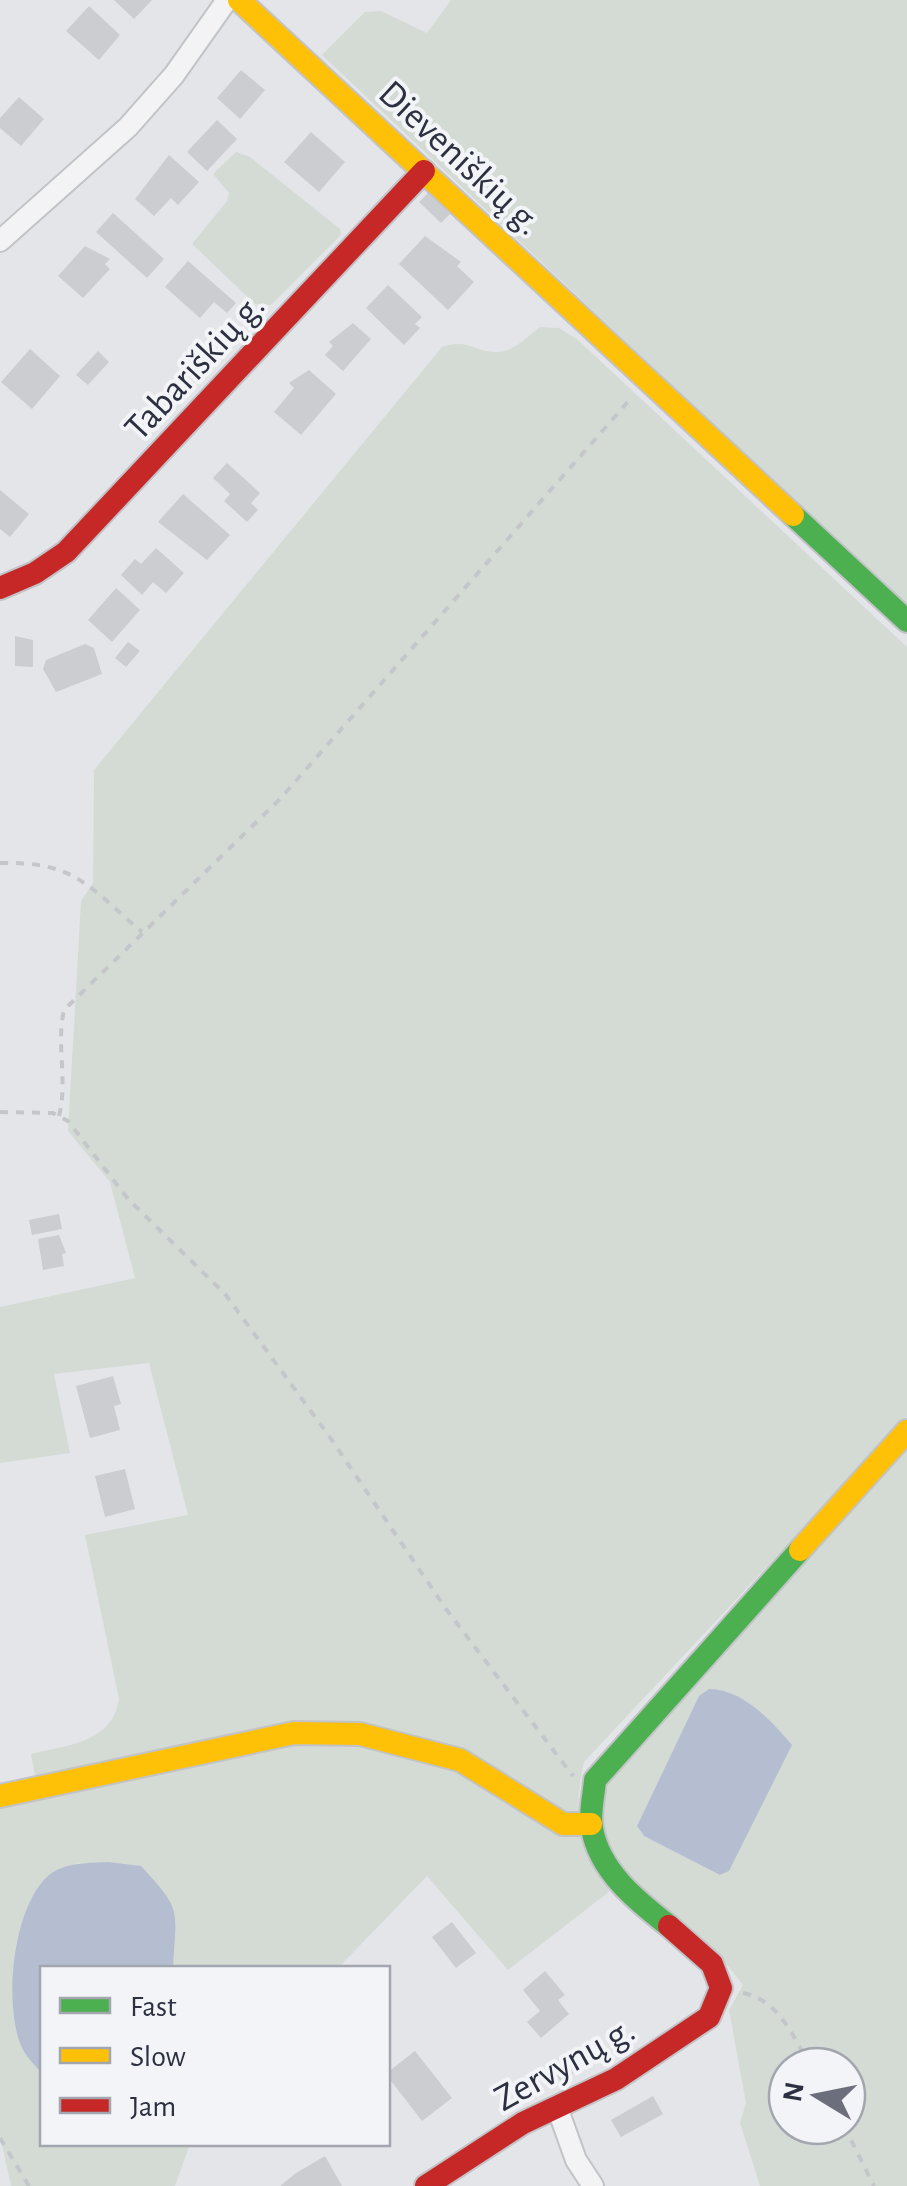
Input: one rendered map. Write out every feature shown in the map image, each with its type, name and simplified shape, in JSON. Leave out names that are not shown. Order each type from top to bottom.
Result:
[{"type":"street","points":[[0,240],[128,127],[174,75],[226,0]]},
{"type":"street","name":"Dieveniškių g.","points":[[239,0],[643,371],[907,621]]},
{"type":"street","name":"Tabariškių g.","points":[[0,588],[35,573],[66,552],[424,171]]},
{"type":"street","points":[[723,1989],[714,1961],[622,1891],[594,1836],[594,1787],[606,1764],[907,1430]]},
{"type":"street","points":[[0,1796],[294,1733],[360,1734],[460,1760],[563,1824],[594,1836]]},
{"type":"street","name":"Zervynų g.","points":[[426,2186],[523,2123],[616,2079],[679,2038],[708,2016],[723,1989]]},
{"type":"street","points":[[558,2108],[576,2160],[594,2186]]},
{"type":"path","points":[[59,1116],[64,1100],[58,1038],[64,1010],[280,799],[643,371]]},
{"type":"path","points":[[0,863],[42,862],[72,872],[142,932]]},
{"type":"path","points":[[0,1112],[68,1120],[128,1200],[225,1294],[532,1728],[562,1766],[594,1787]]},
{"type":"path","points":[[723,1989],[756,1996],[777,2010],[798,2046]]},
{"type":"path","points":[[0,2138],[29,2186]]},
{"type":"path","points":[[854,2146],[874,2186]]},
{"type":"shaded area","points":[[451,0],[907,0],[907,607],[322,55],[365,12],[381,11],[427,33]]},
{"type":"shaded area","points":[[236,152],[250,157],[340,229],[341,235],[271,305],[255,304],[192,244],[227,201],[229,193],[213,174]]},
{"type":"shaded area","points":[[540,327],[559,328],[578,340],[907,647],[907,1417],[584,1762],[579,1798],[581,1830],[610,1891],[508,1970],[427,1876],[340,1966],[172,1966],[141,1866],[79,1863],[51,1874],[32,2062],[40,2072],[40,2146],[189,2146],[175,2186],[11,2186],[0,2135],[0,1807],[39,1797],[31,1754],[86,1740],[108,1725],[115,1714],[119,1699],[85,1535],[188,1515],[149,1363],[54,1374],[70,1453],[0,1463],[0,1307],[135,1278],[110,1182],[68,1131],[81,901],[93,883],[94,770],[442,347],[459,344],[490,352],[504,351]]},
{"type":"shaded area","points":[[907,1444],[907,2186],[760,2186],[740,2123],[746,2103],[729,2010],[743,1985],[716,1951],[623,1879],[598,1819],[614,1768]],"holes":[[[709,1689],[729,1871],[720,1875],[644,1836],[637,1826],[699,1697]]]},
{"type":"water","points":[[709,1689],[744,1700],[792,1745],[729,1871],[720,1875],[644,1836],[637,1826],[699,1696]]},
{"type":"water","points":[[85,1863],[141,1866],[174,1912],[173,1966],[40,1966],[40,2072],[22,2047],[15,2025],[13,1979],[20,1930],[37,1889],[49,1875]]},
{"type":"building","points":[[114,0],[152,0],[134,19]]},
{"type":"building","points":[[89,6],[120,35],[99,60],[66,31]]},
{"type":"building","points":[[241,70],[265,90],[240,119],[217,98]]},
{"type":"building","points":[[19,97],[44,119],[21,146],[0,128],[0,118]]},
{"type":"building","points":[[217,120],[237,139],[207,171],[187,152]]},
{"type":"building","points":[[311,132],[345,162],[319,192],[284,162]]},
{"type":"building","points":[[169,155],[199,182],[178,205],[171,198],[154,216],[135,199]]},
{"type":"building","points":[[428,193],[450,214],[441,223],[419,202]]},
{"type":"building","points":[[113,213],[164,259],[147,278],[96,232]]},
{"type":"building","points":[[425,236],[461,262],[457,266],[474,282],[448,310],[399,264]]},
{"type":"building","points":[[85,246],[110,259],[105,264],[110,269],[83,298],[58,276]]},
{"type":"building","points":[[188,261],[236,303],[227,313],[214,302],[200,318],[165,287]]},
{"type":"building","points":[[388,285],[422,317],[415,324],[420,328],[404,345],[366,308]]},
{"type":"building","points":[[353,323],[371,339],[343,371],[325,355],[333,346],[329,342]]},
{"type":"building","points":[[30,349],[60,376],[32,409],[1,382]]},
{"type":"building","points":[[98,351],[109,362],[88,385],[76,375]]},
{"type":"building","points":[[309,370],[336,394],[301,435],[274,412],[294,388],[289,383]]},
{"type":"building","points":[[227,463],[260,493],[251,503],[258,510],[247,522],[224,501],[230,494],[213,478]]},
{"type":"building","points":[[0,490],[29,514],[10,537],[0,529]]},
{"type":"building","points":[[183,494],[230,535],[207,560],[158,522]]},
{"type":"building","points":[[156,548],[184,573],[166,593],[153,582],[142,595],[121,575],[135,559],[141,564]]},
{"type":"building","points":[[116,588],[140,610],[112,642],[88,620]]},
{"type":"building","points":[[15,636],[33,640],[33,667],[15,666]]},
{"type":"building","points":[[128,642],[140,651],[126,667],[115,658]]},
{"type":"building","points":[[85,644],[94,648],[102,674],[56,692],[43,669],[46,660]]},
{"type":"building","points":[[59,1214],[62,1229],[32,1235],[29,1220]]},
{"type":"building","points":[[59,1235],[66,1253],[62,1254],[64,1266],[43,1270],[38,1239]]},
{"type":"building","points":[[113,1376],[121,1404],[114,1406],[120,1430],[90,1438],[76,1386]]},
{"type":"building","points":[[125,1469],[135,1509],[105,1517],[95,1476]]},
{"type":"building","points":[[452,1922],[476,1953],[456,1968],[432,1937]]},
{"type":"building","points":[[545,1971],[565,1995],[558,2000],[569,2014],[541,2038],[527,2022],[540,2011],[523,1990]]},
{"type":"building","points":[[415,2051],[452,2098],[422,2121],[390,2080],[390,2070]]},
{"type":"building","points":[[569,2059],[576,2072],[560,2081],[553,2068]]},
{"type":"building","points":[[653,2096],[663,2114],[621,2137],[611,2120]]},
{"type":"building","points":[[325,2156],[342,2186],[280,2186],[296,2173]]},
{"type":"traffic: fast","points":[[793,515],[907,621]]},
{"type":"traffic: fast","points":[[669,1926],[632,1895],[602,1858],[591,1822],[595,1780],[800,1550]]},
{"type":"traffic: slow","points":[[239,0],[793,515]]},
{"type":"traffic: slow","points":[[800,1550],[907,1431]]},
{"type":"traffic: slow","points":[[0,1796],[294,1733],[360,1734],[460,1760],[563,1824],[591,1824]]},
{"type":"traffic: jam","points":[[0,588],[35,573],[66,552],[424,171]]},
{"type":"traffic: jam","points":[[426,2186],[523,2123],[616,2079],[709,2017],[721,1988],[712,1964],[669,1926]]}]
